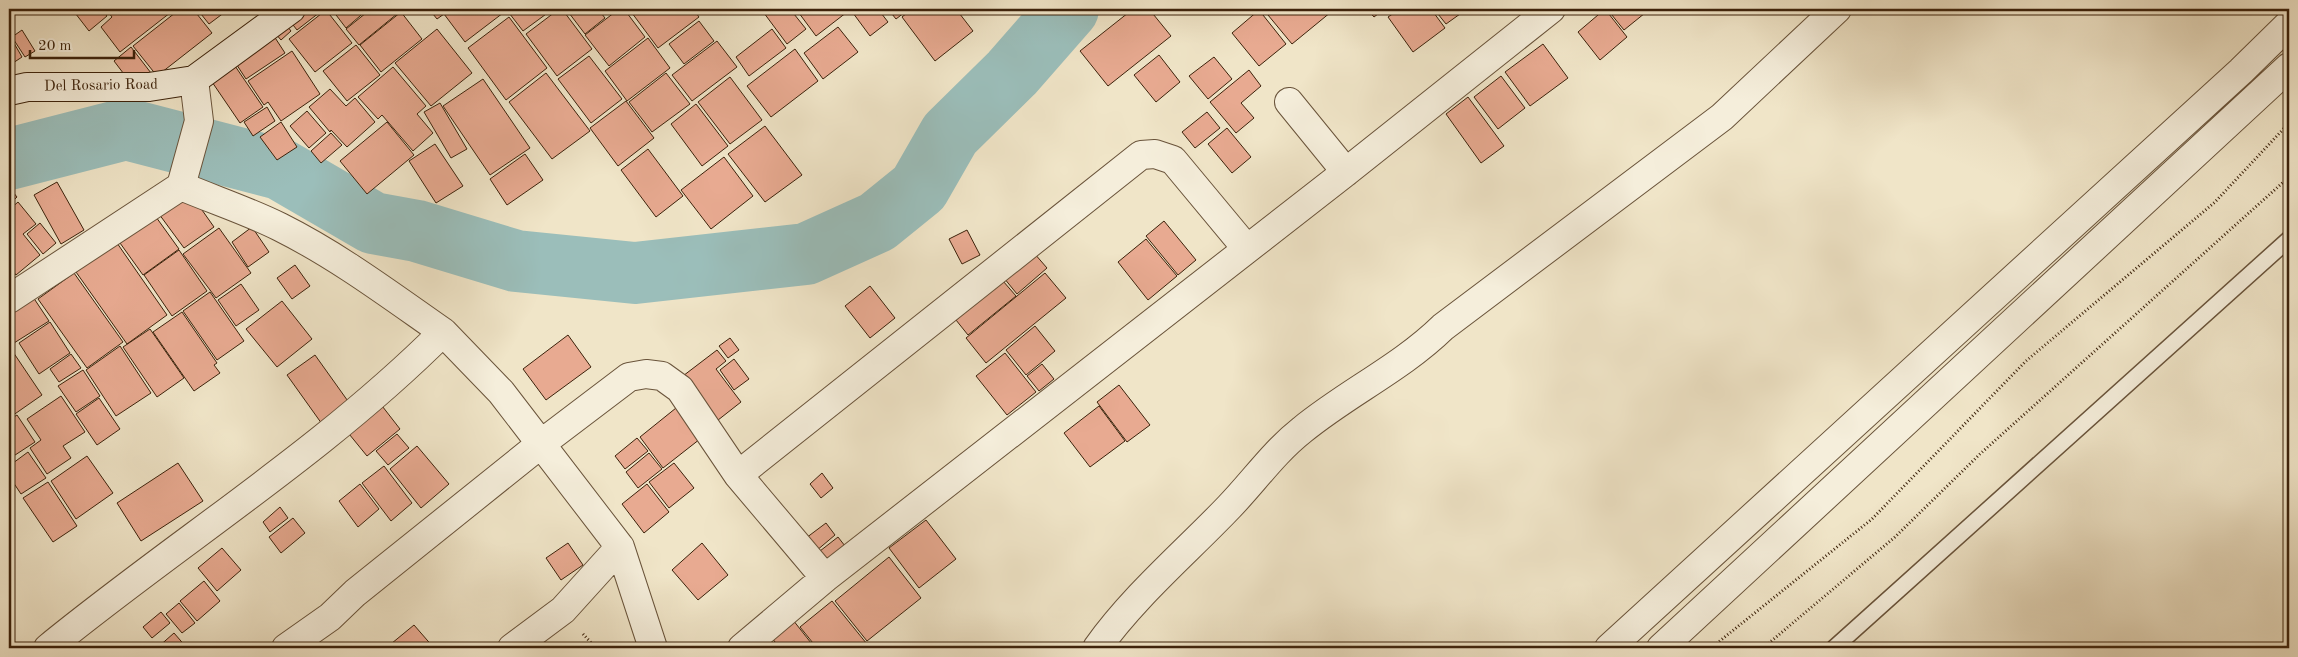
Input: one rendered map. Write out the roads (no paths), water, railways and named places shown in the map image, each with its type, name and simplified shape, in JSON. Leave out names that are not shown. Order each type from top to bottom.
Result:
[{"type":"street","points":[[9,299],[184,180],[199,121],[194,80],[291,9]]},
{"type":"street","points":[[742,648],[825,578],[1346,172],[1551,9]]},
{"type":"street","points":[[1097,648],[1109,631],[1166,569],[1230,506],[1280,448],[1324,412],[1400,364],[1443,327],[1722,117],[1837,9]]},
{"type":"street","points":[[1609,648],[2241,71],[2289,24]]},
{"type":"street","points":[[1661,648],[2289,67]]},
{"type":"street","name":"Del Rosario Road","points":[[9,91],[27,87],[149,87],[194,80]]},
{"type":"street","points":[[1289,102],[1346,172]]},
{"type":"street","points":[[738,475],[1141,155],[1155,154],[1173,160],[1247,249]]},
{"type":"street","points":[[184,180],[308,242],[369,279],[443,332],[501,392],[620,547],[653,648]]},
{"type":"street","points":[[48,648],[91,613],[275,477],[401,373],[443,332]]},
{"type":"street","points":[[286,648],[330,617],[362,587],[542,444],[629,378],[646,374],[662,376],[680,388],[738,475],[825,578]]},
{"type":"street","points":[[512,648],[563,610],[620,547]]},
{"type":"lane","points":[[1834,648],[2289,239]]},
{"type":"waterway","points":[[9,159],[126,129],[280,169],[373,223],[417,231],[516,261],[635,273],[806,254],[877,222],[919,188],[950,134],[1012,73],[1068,9]]}]
